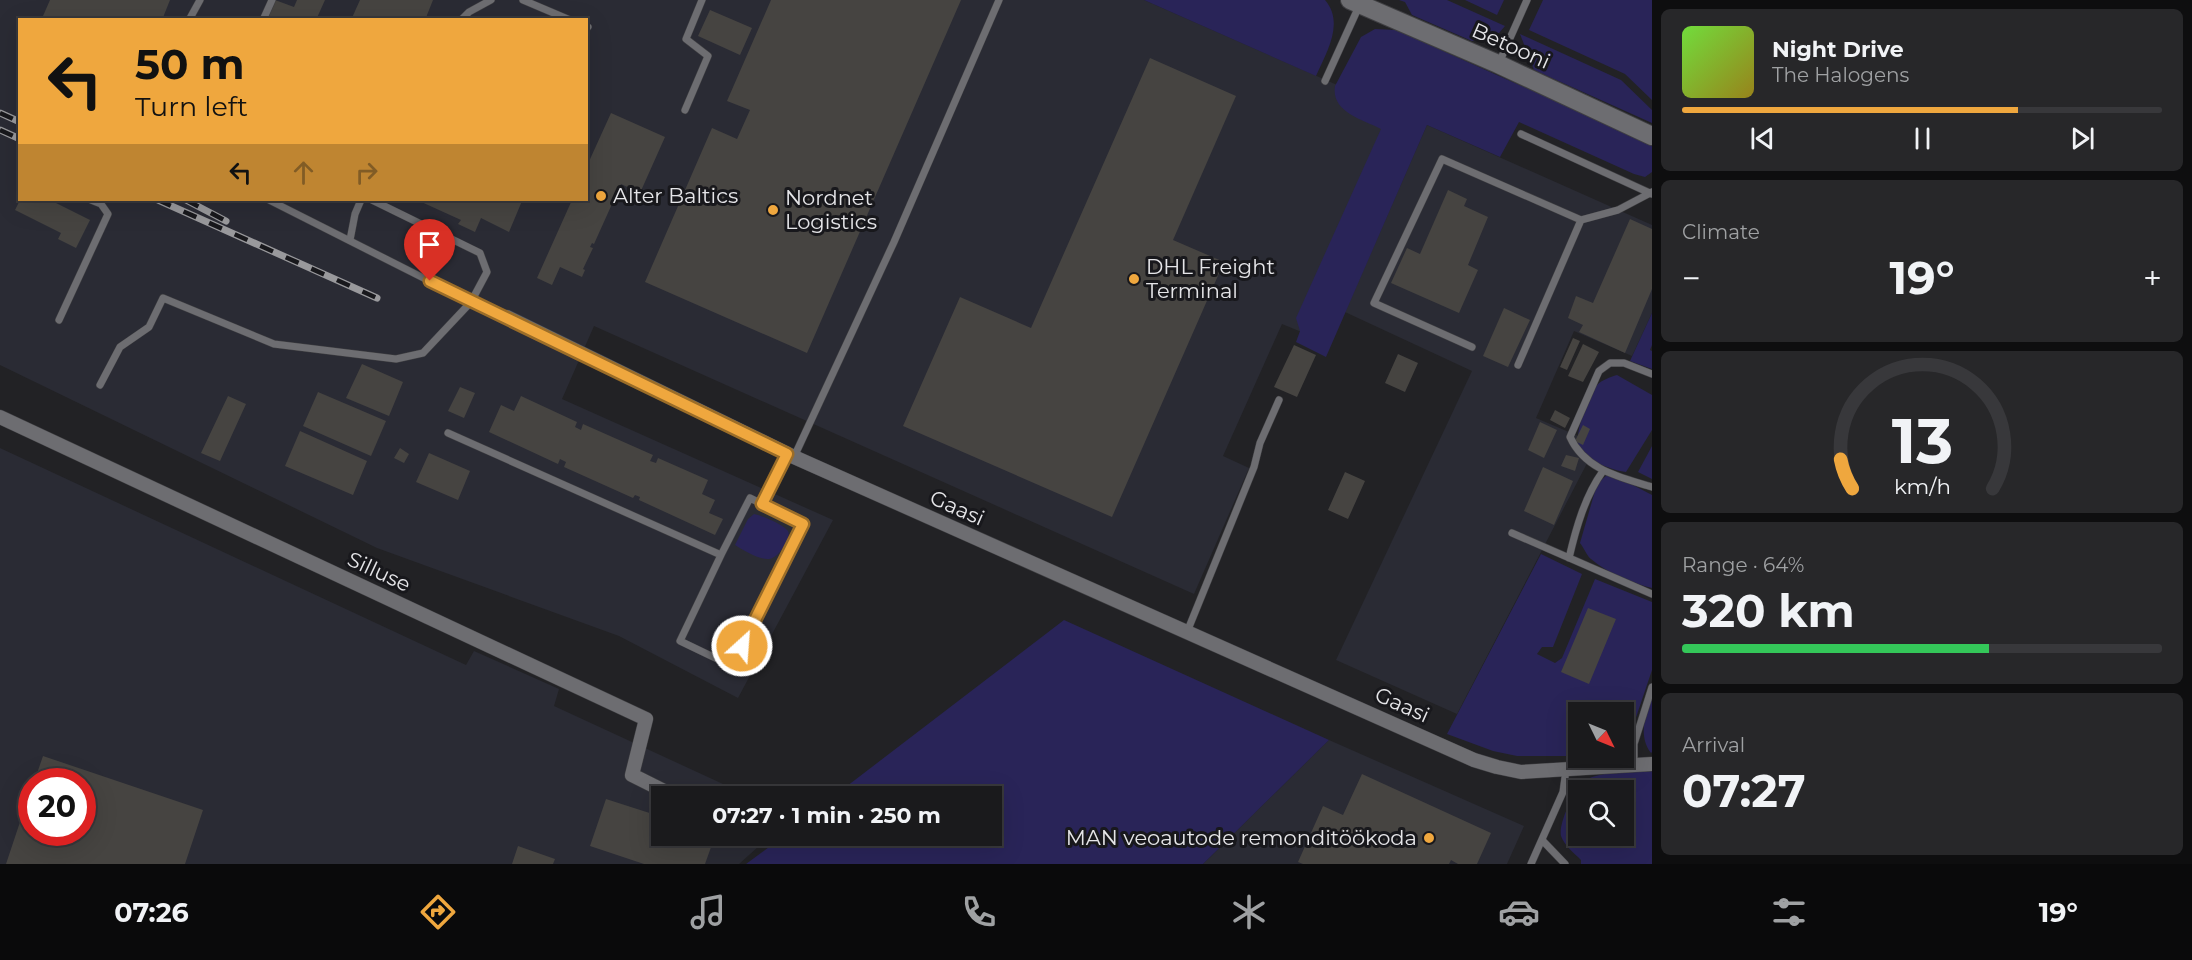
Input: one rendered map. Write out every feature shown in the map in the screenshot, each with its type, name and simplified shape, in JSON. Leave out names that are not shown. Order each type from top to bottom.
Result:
[{"type":"street","name":"Betooni","points":[[1355,2],[1498,64],[1652,136]]},
{"type":"street","name":"Gaasi","points":[[507,317],[791,456],[1474,760],[1521,772],[1600,768]]},
{"type":"street","name":"Silluse","points":[[0,417],[646,719],[632,775],[654,786]]},
{"type":"street","name":"Gaasi","points":[[1634,766],[1652,764]]},
{"type":"lane","points":[[190,18],[200,0]]},
{"type":"lane","points":[[264,18],[272,0]]},
{"type":"lane","points":[[463,18],[479,3],[491,0]]},
{"type":"lane","points":[[523,0],[565,18]]},
{"type":"lane","points":[[685,110],[708,56],[686,39],[702,0]]},
{"type":"lane","points":[[762,504],[791,456],[894,242],[999,0]]},
{"type":"lane","points":[[1498,64],[1527,0]]},
{"type":"lane","points":[[1325,81],[1355,2]]},
{"type":"lane","points":[[1521,134],[1652,193]]},
{"type":"lane","points":[[1472,347],[1374,303],[1442,159],[1581,220],[1618,210],[1652,193]]},
{"type":"lane","points":[[59,320],[108,214],[100,204],[93,201]]},
{"type":"lane","name":"Gaasi","points":[[271,201],[471,302],[507,317]]},
{"type":"lane","points":[[350,240],[355,214],[361,201]]},
{"type":"lane","points":[[100,385],[120,347],[149,327],[162,298],[274,344],[396,359],[423,353],[471,302],[487,272],[480,253],[374,201]]},
{"type":"lane","points":[[1518,365],[1581,220]]},
{"type":"lane","points":[[1652,374],[1624,363],[1610,363],[1599,371],[1570,437],[1575,448],[1585,459],[1603,471],[1652,487]]},
{"type":"lane","points":[[1187,633],[1254,467],[1260,443],[1279,400]]},
{"type":"lane","points":[[448,433],[721,555]]},
{"type":"lane","points":[[1569,558],[1574,535],[1593,485],[1603,471]]},
{"type":"lane","points":[[750,498],[762,504],[803,524],[732,666],[680,641],[750,498]]},
{"type":"lane","points":[[1512,533],[1652,594]]},
{"type":"lane","points":[[1634,744],[1652,687]]},
{"type":"lane","points":[[1531,864],[1563,792],[1566,770]]},
{"type":"lane","points":[[1542,840],[1565,864]]},
{"type":"shaded area","points":[[0,0],[1144,0],[1401,113],[1304,333],[1282,324],[1223,456],[1249,468],[1194,594],[594,326],[562,399],[833,520],[738,698],[619,636],[377,548],[0,365]]},
{"type":"shaded area","points":[[1144,0],[1325,0],[1331,9],[1334,28],[1329,48],[1316,76]]},
{"type":"shaded area","points":[[1399,0],[1447,0],[1505,26],[1499,33],[1472,41],[1412,15],[1405,2]]},
{"type":"shaded area","points":[[1465,0],[1504,0],[1497,15]]},
{"type":"shaded area","points":[[1543,0],[1652,0],[1652,100],[1625,74],[1529,30]]},
{"type":"shaded area","points":[[1375,29],[1396,30],[1652,144],[1652,172],[1645,177],[1634,174],[1519,122],[1500,157],[1427,125],[1326,357],[1296,342],[1300,331],[1296,318],[1381,129],[1349,114],[1335,95],[1335,86],[1361,37]]},
{"type":"shaded area","points":[[1520,34],[1621,80],[1652,110],[1652,123],[1534,70]]},
{"type":"shaded area","points":[[1427,125],[1652,225],[1652,313],[1632,356],[1574,331],[1536,418],[1597,444],[1457,714],[1336,660],[1472,371],[1345,312]]},
{"type":"shaded area","points":[[1652,313],[1650,350],[1652,351],[1652,369],[1630,361]]},
{"type":"shaded area","points":[[1617,375],[1652,395],[1652,430],[1626,472],[1607,467],[1587,456],[1579,446],[1578,440],[1583,415],[1593,390],[1601,382]]},
{"type":"shaded area","points":[[1652,446],[1652,479],[1638,472]]},
{"type":"shaded area","points":[[0,448],[466,665],[474,651],[559,689],[554,706],[727,786],[651,786],[651,846],[759,846],[739,864],[0,864]]},
{"type":"shaded area","points":[[1607,475],[1652,495],[1652,588],[1604,569],[1590,558],[1580,543],[1597,484]]},
{"type":"shaded area","points":[[754,514],[788,531],[786,543],[773,558],[765,559],[756,556],[735,545],[748,519]]},
{"type":"shaded area","points":[[1541,554],[1582,574],[1553,647],[1542,647],[1537,654],[1555,663],[1562,658],[1595,579],[1652,602],[1652,670],[1634,723],[1634,702],[1568,702],[1568,756],[1517,756],[1493,751],[1447,734]]},
{"type":"shaded area","points":[[1064,620],[1329,740],[1203,864],[746,864],[770,846],[1002,846],[1002,786],[847,786]]},
{"type":"shaded area","points":[[1652,697],[1651,753],[1645,740],[1644,725]]},
{"type":"shaded area","points":[[1329,740],[1524,826],[1507,864],[1203,864]]},
{"type":"shaded area","points":[[1652,771],[1652,864],[1581,864],[1581,860],[1567,846],[1562,839],[1562,822],[1568,807],[1568,846],[1634,846],[1634,780],[1587,780],[1610,773]]},
{"type":"building","points":[[50,0],[170,0],[163,18],[47,18],[43,16]]},
{"type":"building","points":[[275,0],[294,7],[297,0],[325,0],[317,18],[267,18]]},
{"type":"building","points":[[360,0],[433,0],[426,18],[352,18]]},
{"type":"building","name":"Nordnet Logistics","points":[[771,0],[961,0],[807,353],[645,282],[712,128],[737,139],[750,110],[727,101]]},
{"type":"building","points":[[710,10],[752,28],[740,55],[698,36]]},
{"type":"building","name":"DHL Freight Terminal","points":[[1150,58],[1236,96],[1173,240],[1224,262],[1112,517],[903,426],[960,297],[1031,328]]},
{"type":"building","name":"Alter Baltics","points":[[611,113],[665,137],[640,193],[621,184],[594,244],[592,243],[590,247],[593,248],[583,269],[585,270],[582,277],[560,267],[552,285],[537,278],[572,201],[588,201],[588,164]]},
{"type":"building","points":[[1448,190],[1467,199],[1464,206],[1488,217],[1468,265],[1478,270],[1459,313],[1391,283],[1407,248],[1420,254]]},
{"type":"building","points":[[20,201],[52,201],[90,220],[76,248],[58,239],[61,233],[15,210]]},
{"type":"building","points":[[419,201],[522,201],[509,232],[481,218],[475,232],[458,224],[461,220]]},
{"type":"building","points":[[1630,219],[1652,229],[1652,289],[1625,353],[1579,332],[1583,325],[1568,318],[1576,296],[1593,303]]},
{"type":"building","points":[[1504,308],[1530,320],[1508,367],[1483,356]]},
{"type":"building","points":[[1573,338],[1580,341],[1567,370],[1560,367]]},
{"type":"building","points":[[1583,344],[1599,352],[1583,382],[1568,376]]},
{"type":"building","points":[[1294,345],[1316,355],[1297,397],[1274,387]]},
{"type":"building","points":[[1398,354],[1418,363],[1405,392],[1385,383]]},
{"type":"building","points":[[362,364],[403,382],[389,416],[346,398]]},
{"type":"building","points":[[460,387],[475,393],[464,418],[448,411]]},
{"type":"building","points":[[318,392],[386,421],[371,456],[303,426]]},
{"type":"building","points":[[228,396],[246,404],[220,461],[201,453]]},
{"type":"building","points":[[521,396],[577,422],[575,427],[581,430],[583,424],[653,455],[650,461],[656,463],[658,458],[708,480],[702,494],[715,500],[709,513],[723,519],[715,535],[639,500],[640,497],[635,495],[633,498],[564,467],[566,462],[560,459],[558,464],[489,432],[501,405],[514,411]]},
{"type":"building","points":[[1555,410],[1570,418],[1565,428],[1550,420]]},
{"type":"building","points":[[1540,422],[1557,430],[1544,458],[1528,450]]},
{"type":"building","points":[[1583,425],[1590,429],[1583,445],[1575,441]]},
{"type":"building","points":[[300,431],[367,461],[353,495],[285,466]]},
{"type":"building","points":[[400,448],[409,454],[404,463],[394,458]]},
{"type":"building","points":[[429,453],[470,471],[458,500],[416,482]]},
{"type":"building","points":[[1566,455],[1579,458],[1575,471],[1561,466]]},
{"type":"building","points":[[1543,467],[1573,481],[1554,525],[1524,511]]},
{"type":"building","points":[[1345,472],[1365,481],[1348,519],[1328,510]]},
{"type":"building","points":[[1588,608],[1616,619],[1589,684],[1561,672]]},
{"type":"building","points":[[43,756],[79,768],[39,768]]},
{"type":"building","points":[[96,774],[203,810],[185,864],[6,864],[18,828],[18,846],[96,846]]},
{"type":"building","points":[[1362,774],[1491,833],[1477,864],[1458,864],[1451,860],[1449,864],[1303,864],[1298,862],[1323,806],[1343,815]]},
{"type":"building","points":[[606,799],[651,813],[651,846],[711,846],[705,864],[644,864],[590,846]]},
{"type":"building","points":[[518,846],[555,859],[553,864],[512,864]]},
{"type":"railway","points":[[0,113],[18,121]]},
{"type":"railway","points":[[0,130],[18,138]]},
{"type":"railway","points":[[160,201],[377,298]]},
{"type":"railway","points":[[188,201],[226,221]]},
{"type":"place","name":"Alter Baltics","points":[[601,196]]},
{"type":"place","name":"Nordnet Logistics","points":[[773,210]]},
{"type":"place","name":"DHL Freight Terminal","points":[[1134,279]]},
{"type":"place","name":"MAN veoautode remonditöökoda","points":[[1429,838]]},
{"type":"route","points":[[430,281],[787,454],[762,504],[803,524],[742,646]]}]
